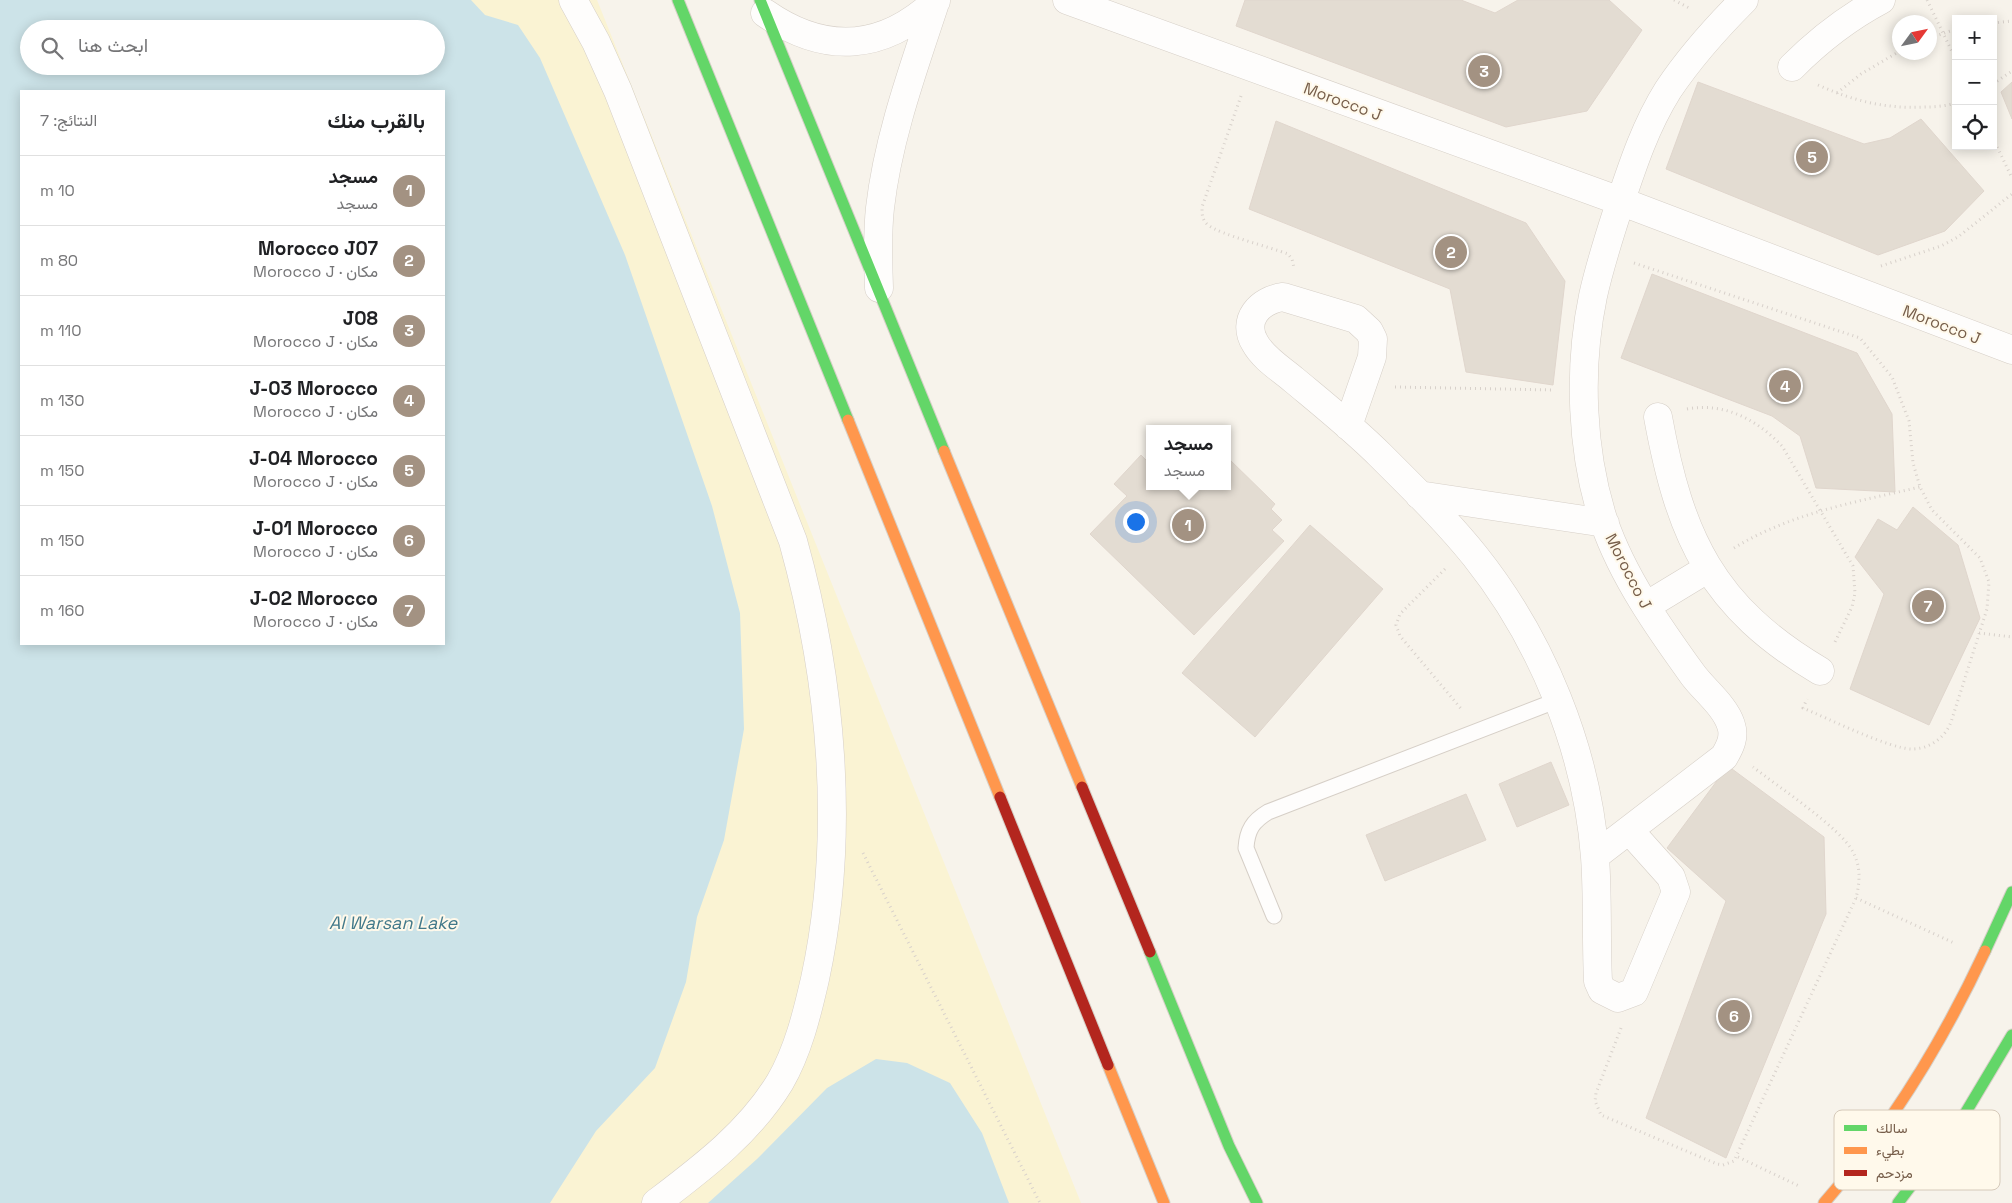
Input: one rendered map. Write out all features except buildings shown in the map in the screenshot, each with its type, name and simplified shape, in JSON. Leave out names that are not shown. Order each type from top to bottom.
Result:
[{"type":"street","points":[[573,0],[596,42],[618,91],[793,541],[818,650],[827,718],[832,844],[828,896],[821,950],[810,1002],[794,1053],[780,1082],[742,1131],[695,1173],[656,1203]]},
{"type":"street","points":[[678,0],[1164,1203]]},
{"type":"street","name":"Morocco J","points":[[1067,0],[1620,201],[2012,350]]},
{"type":"street","name":"Morocco J","points":[[1729,748],[1732,728],[1729,719],[1695,678],[1646,606],[1624,565],[1605,522],[1592,471],[1584,390],[1586,344],[1591,307],[1603,253],[1633,163],[1668,91],[1690,58],[1744,0]]},
{"type":"street","points":[[1792,67],[1814,45],[1838,26],[1881,0]]},
{"type":"street","points":[[762,7],[785,27],[806,36],[829,42],[853,42],[876,38],[898,30],[919,17],[936,1]]},
{"type":"street","points":[[879,290],[880,208],[886,167],[896,128],[936,1]]},
{"type":"street","points":[[762,7],[1229,1146],[1257,1203]]},
{"type":"street","points":[[1348,426],[1373,348],[1373,339],[1364,324],[1356,319],[1283,297],[1272,298],[1262,304],[1254,312],[1250,333],[1260,351],[1348,426],[1419,495],[1467,547],[1500,590],[1521,626],[1558,700],[1581,777],[1595,856],[1598,981],[1602,990],[1618,998],[1634,992],[1676,892],[1671,877],[1630,830]]},
{"type":"street","points":[[1658,417],[1671,480],[1681,510],[1707,568],[1726,595],[1772,640],[1820,671]]},
{"type":"street","points":[[1419,495],[1605,522]]},
{"type":"street","points":[[1646,606],[1707,568]]},
{"type":"street","points":[[1595,856],[1724,757],[1729,748]]},
{"type":"street","points":[[1897,1110],[1944,1037],[1984,957],[2012,892]]},
{"type":"street","points":[[1967,1110],[2012,1036]]},
{"type":"street","points":[[1825,1201],[1834,1190]]},
{"type":"street","points":[[1898,1203],[1908,1190]]},
{"type":"lane","points":[[1274,916],[1246,848],[1248,831],[1258,817],[1558,700]]},
{"type":"path","points":[[1927,0],[1952,51]]},
{"type":"path","points":[[1997,23],[2012,21]]},
{"type":"path","points":[[1937,35],[1952,31]]},
{"type":"path","points":[[1837,93],[1861,74],[1892,56]]},
{"type":"path","points":[[1252,67],[1202,207],[1202,214],[1209,225],[1288,254],[1292,258],[1295,266],[1294,273],[1283,297]]},
{"type":"path","points":[[1792,67],[1817,84],[1872,105],[1901,108],[1952,103]]},
{"type":"path","points":[[1997,81],[2012,72]]},
{"type":"path","points":[[1997,146],[2012,178]]},
{"type":"path","points":[[1842,286],[1897,259],[1941,246],[1958,237],[2012,194]]},
{"type":"path","points":[[1603,253],[1860,338],[1892,377],[1903,401],[1909,421],[1913,463],[1920,487],[1932,510],[1950,530],[1970,547],[1986,570],[1989,582],[1989,596],[1979,633],[1948,729],[1937,741],[1922,748],[1902,748],[1803,708],[1852,607],[1855,593],[1853,566],[1782,446],[1768,431],[1749,419],[1712,408],[1685,409],[1658,417]]},
{"type":"path","points":[[1361,387],[1584,390]]},
{"type":"path","points":[[1707,568],[1727,553],[1764,531],[1820,510],[1920,487]]},
{"type":"path","points":[[1467,547],[1400,614],[1396,625],[1400,636],[1479,730]]},
{"type":"path","points":[[1979,633],[2012,637]]},
{"type":"path","points":[[1634,992],[1596,1093],[1597,1109],[1608,1120],[1717,1164],[1729,1164],[1738,1157],[1856,898],[1859,880],[1858,863],[1847,842],[1729,748]]},
{"type":"path","points":[[863,852],[1040,1203]]},
{"type":"path","points":[[1856,898],[1984,957]]},
{"type":"path","points":[[1738,1157],[1825,1201]]},
{"type":"sand","name":"Al Warsan Lake","points":[[0,0],[597,0],[1081,1203],[0,1203]]},
{"type":"water","name":"Al Warsan Lake","points":[[0,0],[471,0],[485,15],[518,25],[540,58],[625,255],[712,506],[740,613],[744,729],[724,840],[697,917],[686,982],[655,1068],[596,1131],[550,1203],[0,1203]]},
{"type":"water","points":[[876,1059],[907,1063],[950,1083],[982,1133],[1009,1203],[708,1203],[757,1159],[827,1088]]},
{"type":"traffic: fast","points":[[678,0],[848,420]]},
{"type":"traffic: fast","points":[[760,0],[944,451]]},
{"type":"traffic: fast","points":[[1985,951],[2012,892]]},
{"type":"traffic: fast","points":[[1150,952],[1229,1146],[1257,1203]]},
{"type":"traffic: fast","points":[[1967,1110],[2012,1035]]},
{"type":"traffic: fast","points":[[1898,1203],[1908,1190]]},
{"type":"traffic: slow","points":[[848,420],[1000,797]]},
{"type":"traffic: slow","points":[[944,451],[1082,787]]},
{"type":"traffic: slow","points":[[1896,1110],[1933,1051],[1985,951]]},
{"type":"traffic: slow","points":[[1108,1065],[1164,1203]]},
{"type":"traffic: slow","points":[[1824,1203],[1835,1190]]},
{"type":"traffic: jam","points":[[1082,787],[1150,952]]},
{"type":"traffic: jam","points":[[1000,797],[1108,1065]]},
{"type":"place","name":"J08","points":[[1484,71]]},
{"type":"place","name":"J-04 Morocco","points":[[1812,157]]},
{"type":"place","name":"Morocco J07","points":[[1451,252]]},
{"type":"place","name":"J-03 Morocco","points":[[1785,386]]},
{"type":"place","name":"مسجد","points":[[1188,525]]},
{"type":"place","name":"J-02 Morocco","points":[[1928,606]]},
{"type":"place","name":"J-01 Morocco","points":[[1734,1016]]}]
